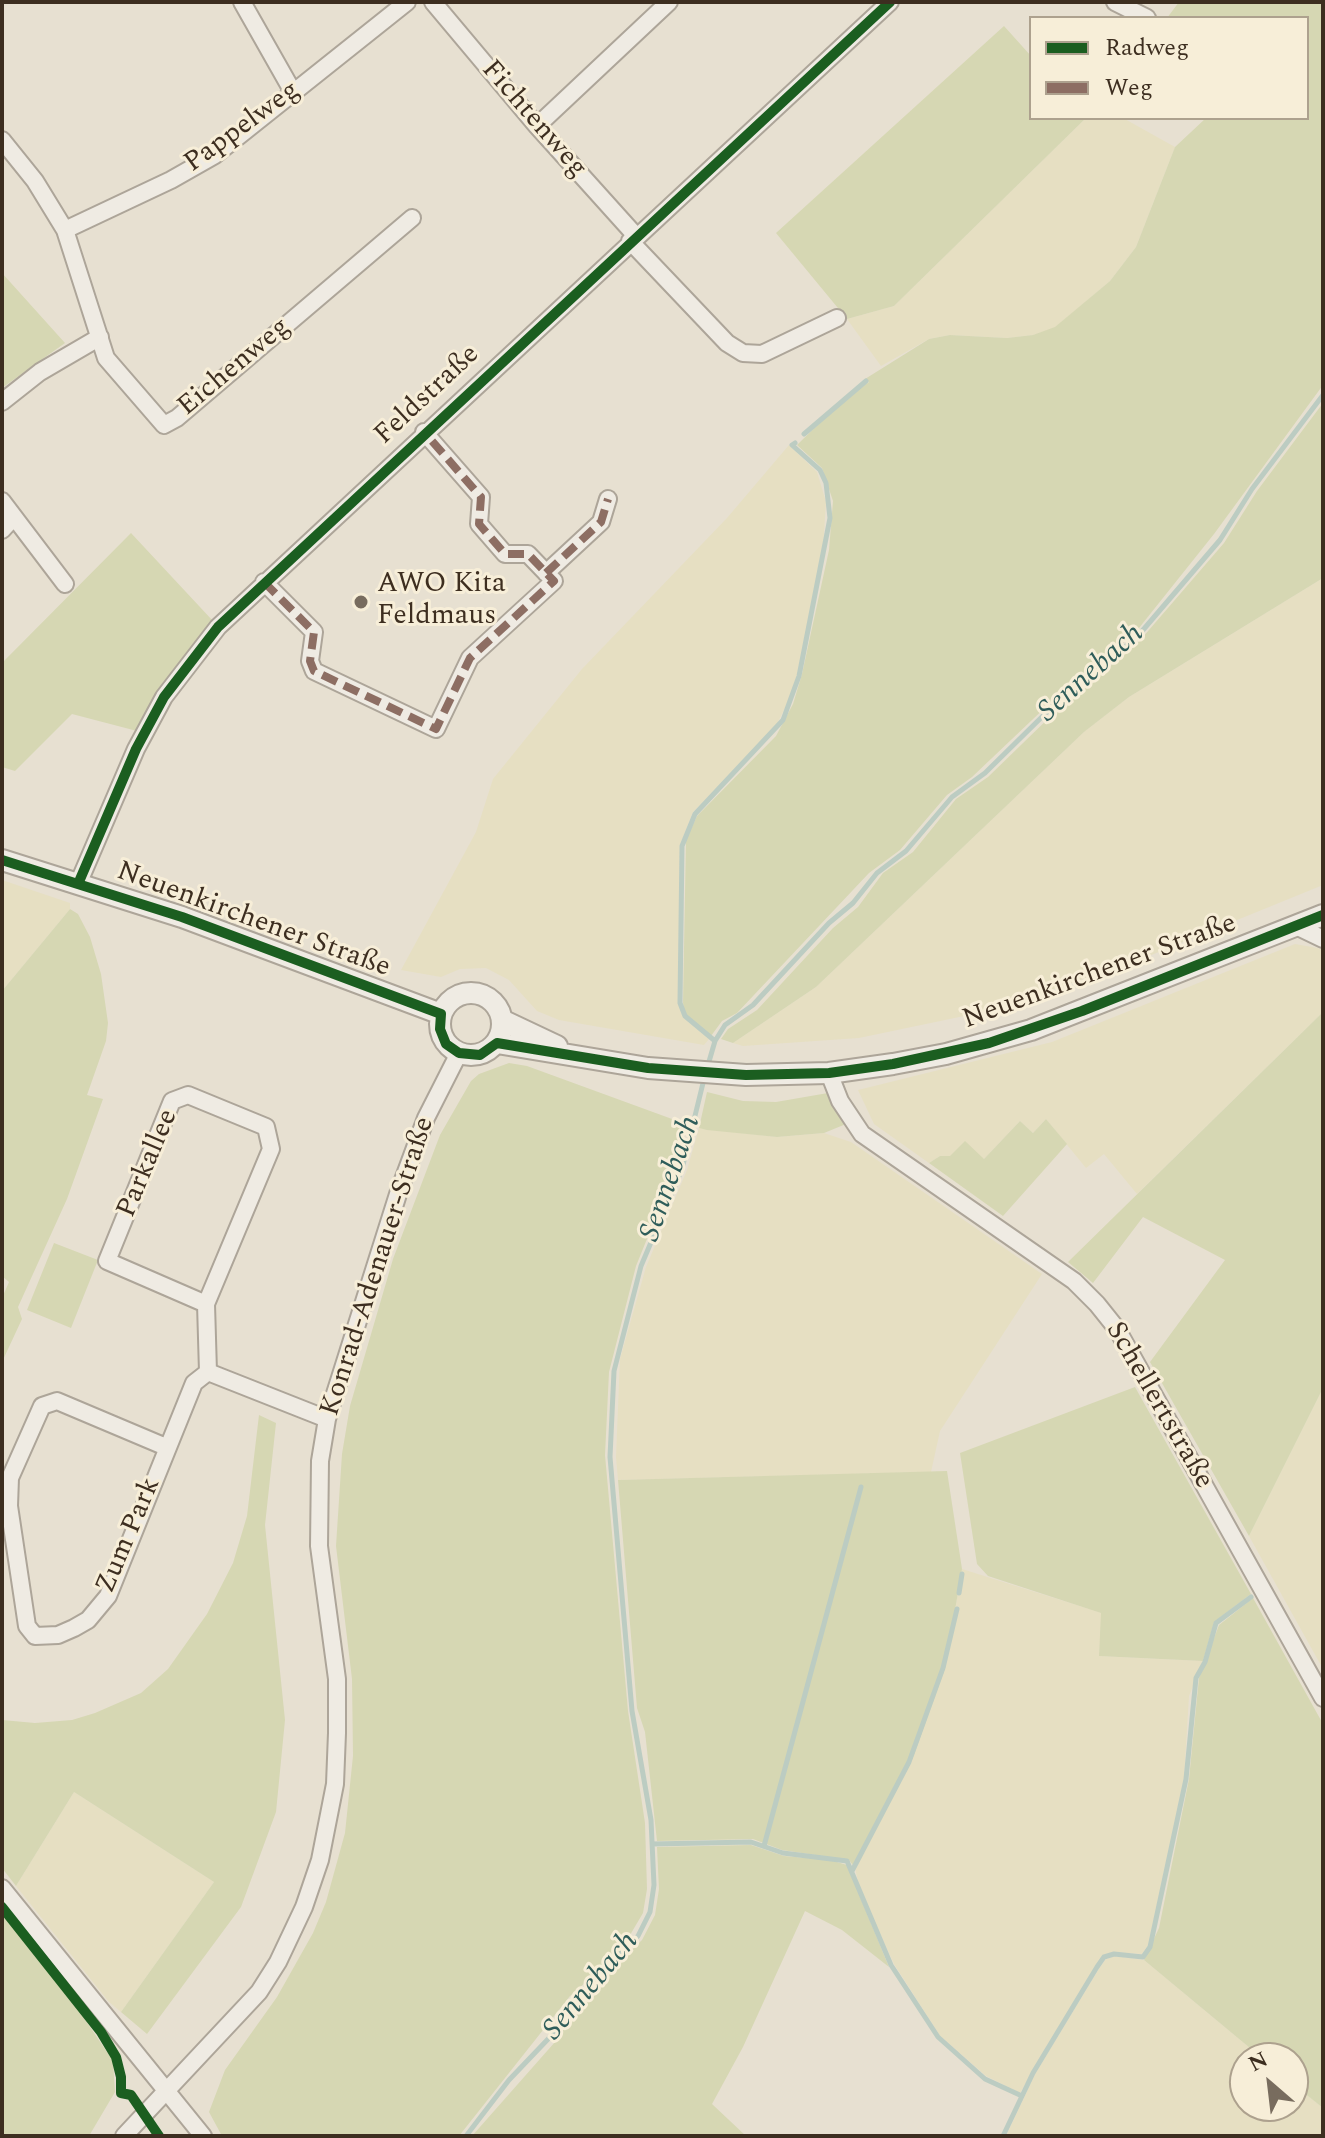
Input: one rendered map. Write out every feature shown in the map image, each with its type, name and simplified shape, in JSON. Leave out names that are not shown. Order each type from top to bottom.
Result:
[{"type":"street","points":[[242,2],[293,92]]},
{"type":"street","name":"Pappelweg","points":[[65,230],[171,180],[215,155],[407,2]]},
{"type":"street","name":"Fichtenweg","points":[[433,2],[633,238],[727,343],[743,353],[762,354],[837,318]]},
{"type":"street","points":[[537,126],[669,2]]},
{"type":"street","name":"Feldstraße","points":[[78,884],[136,749],[164,697],[218,627],[424,432],[890,2]]},
{"type":"street","points":[[1115,2],[1143,16]]},
{"type":"street","name":"Eichenweg","points":[[2,140],[35,181],[65,230],[106,358],[164,425],[177,418],[412,218]]},
{"type":"street","points":[[2,402],[40,372],[100,337]]},
{"type":"street","points":[[264,582],[314,632],[310,661],[314,671],[436,729],[470,658],[554,581],[528,554],[505,554],[479,524],[481,497],[424,432]]},
{"type":"street","points":[[546,573],[601,522],[608,499]]},
{"type":"street","points":[[2,501],[8,523],[65,584]]},
{"type":"street","name":"Neuenkirchener Straße","points":[[2,860],[182,917],[441,1014]]},
{"type":"street","name":"Neuenkirchener Straße","points":[[497,1043],[603,1061],[715,1074],[829,1073],[946,1054],[1031,1030],[1323,915]]},
{"type":"street","points":[[1296,926],[1323,939]]},
{"type":"street","points":[[474,993],[488,997],[498,1007],[502,1020],[497,1043],[480,1055],[459,1053],[446,1044],[440,1029],[441,1014],[448,1002],[460,994],[474,993]]},
{"type":"street","name":"Neuenkirchener Straße","points":[[502,1020],[548,1043],[603,1061]]},
{"type":"street","name":"Konrad-Adenauer-Straße","points":[[124,2136],[259,1992],[278,1962],[304,1907],[320,1860],[335,1784],[337,1733],[337,1679],[319,1546],[320,1461],[327,1419],[399,1191],[426,1118],[459,1053]]},
{"type":"street","name":"Schellertstraße","points":[[829,1073],[840,1101],[862,1134],[1074,1281],[1117,1329],[1323,1698]]},
{"type":"street","name":"Parkallee","points":[[206,1304],[107,1261],[172,1101],[188,1095],[266,1127],[271,1149],[206,1304],[208,1372]]},
{"type":"street","points":[[208,1372],[327,1419]]},
{"type":"street","name":"Zum Park","points":[[166,1447],[57,1401],[42,1406],[10,1478],[9,1506],[27,1626],[35,1636],[58,1635],[88,1620],[99,1609],[134,1537],[166,1447],[194,1383],[208,1372]]},
{"type":"street","points":[[2,1888],[203,2136]]},
{"type":"shaded area","points":[[1084,120],[1127,120],[1175,147],[1136,247],[1110,281],[1055,328],[1007,338],[950,335],[929,339],[881,366],[847,319],[894,306]]},
{"type":"shaded area","points":[[789,445],[817,472],[826,502],[823,549],[797,675],[773,732],[693,812],[680,845],[678,1003],[685,1017],[709,1039],[704,1045],[559,1020],[537,1011],[509,980],[486,968],[460,969],[441,977],[401,970],[476,832],[493,779],[582,669],[727,518]]},
{"type":"shaded area","points":[[1323,578],[1323,885],[1139,960],[988,1011],[859,1038],[743,1046],[733,1043],[816,987],[1084,732],[1129,697]]},
{"type":"shaded area","points":[[2,880],[70,903],[70,909],[2,991]]},
{"type":"shaded area","points":[[1295,944],[1323,949],[1323,1012],[1137,1194],[1104,1154],[1086,1168],[1046,1119],[1033,1133],[1020,1121],[984,1159],[940,1156],[929,1163],[874,1124],[858,1090],[1052,1042]]},
{"type":"shaded area","points":[[699,1128],[777,1137],[824,1133],[851,1142],[1042,1274],[940,1431],[931,1472],[618,1480],[620,1359],[646,1267],[687,1170]]},
{"type":"shaded area","points":[[1323,1388],[1323,1669],[1249,1536]]},
{"type":"shaded area","points":[[962,1569],[1102,1613],[1099,1656],[1203,1661],[1189,1696],[1184,1778],[1148,1946],[1142,1954],[1113,1952],[1103,1955],[1020,2093],[986,2076],[940,2036],[894,1964],[860,1890],[855,1868],[913,1758],[945,1669]]},
{"type":"shaded area","points":[[74,1792],[214,1882],[121,2012],[109,2002],[16,1886]]},
{"type":"shaded area","points":[[1114,1956],[1144,1960],[1243,2042],[1229,2042],[1229,2122],[1309,2122],[1309,2097],[1323,2108],[1323,2136],[1006,2136],[1035,2074],[1106,1959]]},
{"type":"green space","points":[[1179,2],[1323,2],[1323,385],[1214,534],[1135,633],[1051,702],[972,777],[947,795],[900,850],[869,873],[737,1013],[722,1021],[711,1036],[706,1035],[685,1016],[683,1003],[686,840],[697,816],[776,736],[793,704],[802,674],[829,550],[833,501],[822,468],[797,445],[841,402],[869,382],[865,379],[929,339],[950,335],[1007,338],[1033,335],[1055,327],[1110,281],[1136,247],[1175,147],[1204,120],[1309,120],[1309,16],[1168,16]]},
{"type":"green space","points":[[1004,26],[1029,54],[1029,120],[1084,120],[894,306],[847,319],[776,233]]},
{"type":"green space","points":[[2,273],[65,343],[2,388]]},
{"type":"green space","points":[[1323,403],[1323,578],[1129,697],[1084,732],[816,987],[733,1043],[721,1039],[728,1029],[757,1010],[833,928],[858,907],[883,873],[913,852],[956,799],[988,777],[1058,709],[1136,645],[1224,543],[1257,491]]},
{"type":"green space","points":[[131,533],[213,621],[158,694],[137,731],[72,714],[15,771],[2,767],[2,663]]},
{"type":"green space","points":[[70,909],[78,914],[90,937],[101,974],[108,1023],[106,1041],[87,1095],[103,1099],[67,1199],[18,1307],[22,1319],[2,1362],[2,1298],[9,1282],[2,1276],[2,991]]},
{"type":"green space","points":[[1323,1012],[1323,1388],[1249,1536],[1150,1362],[1225,1260],[1143,1217],[1093,1283],[1068,1262]]},
{"type":"green space","points":[[509,1063],[527,1066],[683,1123],[677,1165],[636,1266],[609,1372],[605,1455],[628,1711],[645,1823],[647,1889],[643,1913],[620,1952],[570,1996],[459,2136],[222,2136],[209,2112],[225,2070],[277,1997],[313,1933],[326,1902],[345,1833],[353,1756],[352,1679],[336,1546],[342,1454],[350,1406],[393,1259],[440,1135],[471,1081],[479,1074]]},
{"type":"green space","points":[[707,1092],[743,1101],[776,1102],[828,1093],[846,1124],[824,1133],[777,1137],[707,1130],[699,1128]]},
{"type":"green space","points":[[1046,1119],[1067,1144],[1003,1216],[929,1163],[940,1156],[950,1156],[965,1141],[984,1159],[1020,1121],[1033,1133]]},
{"type":"green space","points":[[54,1243],[98,1260],[71,1328],[27,1310]]},
{"type":"green space","points":[[1135,1387],[1251,1594],[1214,1622],[1203,1661],[1099,1656],[1101,1613],[988,1576],[977,1564],[960,1453]]},
{"type":"green space","points":[[259,1415],[276,1423],[265,1525],[285,1720],[276,1812],[241,1907],[147,2034],[121,2012],[214,1882],[74,1792],[16,1886],[2,1868],[2,1720],[35,1723],[72,1720],[95,1713],[141,1693],[168,1669],[207,1614],[233,1563],[247,1516]]},
{"type":"green space","points":[[947,1471],[962,1569],[945,1669],[913,1758],[855,1868],[849,1860],[782,1850],[753,1839],[657,1841],[645,1732],[637,1708],[618,1480]]},
{"type":"green space","points":[[1253,1598],[1323,1724],[1323,2108],[1309,2097],[1309,2042],[1243,2042],[1144,1960],[1159,1928],[1189,1779],[1199,1678],[1219,1625]]},
{"type":"green space","points":[[751,1845],[784,1856],[830,1860],[847,1865],[889,1967],[842,1930],[805,1911],[743,2047],[712,2104],[746,2136],[472,2136],[555,2042],[586,1995],[642,1940],[655,1915],[659,1889],[657,1847]]},
{"type":"green space","points":[[2,1912],[61,1984],[113,2061],[115,2092],[89,2136],[2,2136]]},
{"type":"waterway","points":[[804,434],[866,381]]},
{"type":"waterway","name":"Sennebach","points":[[708,1065],[715,1041],[725,1025],[753,1005],[829,923],[853,903],[877,873],[906,851],[952,797],[985,773],[1054,705],[1137,637],[1220,540],[1252,489],[1323,395]]},
{"type":"waterway","points":[[715,1041],[685,1016],[680,1003],[682,846],[695,814],[783,720],[799,676],[830,518],[826,483],[820,470],[792,445],[795,443]]},
{"type":"waterway","name":"Sennebach","points":[[466,2136],[509,2080],[550,2037],[573,2001],[638,1936],[650,1912],[654,1885],[651,1820],[632,1711],[610,1457],[614,1371],[641,1266],[682,1169],[704,1079]]},
{"type":"waterway","points":[[764,1846],[861,1487]]},
{"type":"waterway","points":[[959,1593],[962,1574]]},
{"type":"waterway","points":[[1003,2136],[1033,2073],[1104,1957],[1114,1954],[1143,1957],[1150,1947],[1186,1779],[1196,1678],[1205,1662],[1216,1623],[1251,1597]]},
{"type":"waterway","points":[[852,1871],[909,1762],[943,1668],[957,1609]]},
{"type":"waterway","points":[[652,1844],[751,1842],[783,1853],[847,1861],[891,1965],[938,2037],[985,2079],[1022,2096]]},
{"type":"marked path","points":[[264,582],[314,632],[310,661],[314,671],[436,729],[470,658],[554,581],[528,554],[505,554],[479,524],[481,497],[424,432]]},
{"type":"marked path","points":[[546,573],[601,522],[608,499]]},
{"type":"cycle path","points":[[78,884],[136,749],[164,697],[218,627],[890,2]]},
{"type":"cycle path","points":[[2,860],[182,917],[441,1014],[440,1029],[446,1044],[459,1053],[480,1055],[497,1043],[648,1068],[746,1075],[829,1073],[893,1064],[989,1043],[1082,1011],[1323,915]]},
{"type":"cycle path","points":[[2,1907],[101,2032],[116,2057],[121,2093],[131,2095],[159,2136]]},
{"type":"place","name":"AWO Kita Feldmaus","points":[[361,602]]}]
